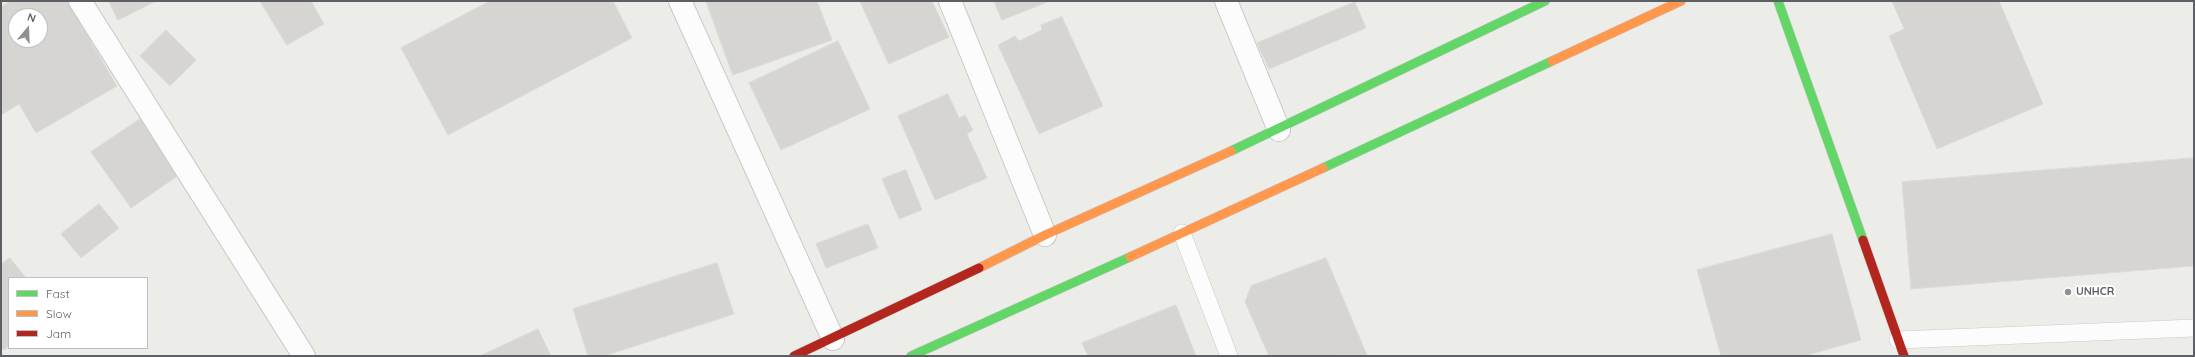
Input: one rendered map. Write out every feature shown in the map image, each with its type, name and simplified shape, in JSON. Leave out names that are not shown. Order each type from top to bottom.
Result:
[{"type":"main road","points":[[794,356],[833,339],[1045,235],[1279,130],[1545,1]]},
{"type":"main road","points":[[911,356],[1182,233],[1681,1]]},
{"type":"main road","points":[[1778,1],[1904,356]]},
{"type":"street","points":[[80,1],[304,356]]},
{"type":"street","points":[[680,1],[833,339]]},
{"type":"street","points":[[950,1],[1045,235]]},
{"type":"street","points":[[1226,1],[1279,130]]},
{"type":"lane","points":[[1182,233],[1229,356]]},
{"type":"lane","points":[[1898,340],[2194,328]]},
{"type":"building","points":[[11,1],[67,1],[117,86],[36,133],[19,104],[1,115],[1,7]]},
{"type":"building","points":[[109,1],[156,1],[118,20]]},
{"type":"building","points":[[260,1],[311,1],[324,24],[287,45]]},
{"type":"building","points":[[490,1],[613,1],[632,38],[448,135],[401,48]]},
{"type":"building","points":[[706,1],[817,1],[832,40],[733,75]]},
{"type":"building","points":[[860,1],[932,1],[949,37],[889,64]]},
{"type":"building","points":[[994,1],[1050,1],[1002,20]]},
{"type":"building","points":[[1892,1],[1999,1],[2043,104],[1937,149],[1889,36],[1904,29]]},
{"type":"building","points":[[1355,2],[1366,28],[1269,69],[1257,43]]},
{"type":"building","points":[[1062,17],[1103,106],[1039,134],[998,45],[1015,36],[1019,41],[1042,30],[1041,25]]},
{"type":"building","points":[[166,30],[196,60],[170,86],[140,56]]},
{"type":"building","points":[[838,41],[870,109],[781,150],[749,83]]},
{"type":"building","points":[[948,94],[959,118],[965,115],[973,130],[967,134],[987,178],[935,200],[898,116]]},
{"type":"building","points":[[140,119],[179,175],[131,208],[91,152]]},
{"type":"building","points":[[2194,158],[2194,266],[1911,289],[1902,182]]},
{"type":"building","points":[[906,170],[922,210],[899,219],[882,179]]},
{"type":"building","points":[[99,204],[119,228],[81,258],[61,234]]},
{"type":"building","points":[[868,224],[878,248],[826,268],[816,244]]},
{"type":"building","points":[[1832,234],[1861,340],[1804,356],[1721,356],[1697,270]]},
{"type":"building","points":[[10,258],[25,277],[8,277],[8,347],[4,350],[1,347],[1,264]]},
{"type":"building","points":[[1326,258],[1367,355],[1269,356],[1245,302],[1251,286]]},
{"type":"building","points":[[717,263],[734,314],[604,356],[588,356],[573,309]]},
{"type":"building","points":[[1176,305],[1196,356],[1088,356],[1082,343]]},
{"type":"building","points":[[538,329],[551,356],[480,356]]},
{"type":"traffic: fast","points":[[1231,151],[1545,1]]},
{"type":"traffic: fast","points":[[1778,1],[1863,240]]},
{"type":"traffic: fast","points":[[1323,168],[1552,61]]},
{"type":"traffic: fast","points":[[911,356],[1130,257]]},
{"type":"traffic: slow","points":[[1552,61],[1681,1]]},
{"type":"traffic: slow","points":[[979,268],[1045,235],[1231,151]]},
{"type":"traffic: slow","points":[[1130,257],[1323,168]]},
{"type":"traffic: jam","points":[[1863,240],[1904,356]]},
{"type":"traffic: jam","points":[[794,356],[979,268]]},
{"type":"place","name":"UNHCR","points":[[2068,292]]}]
